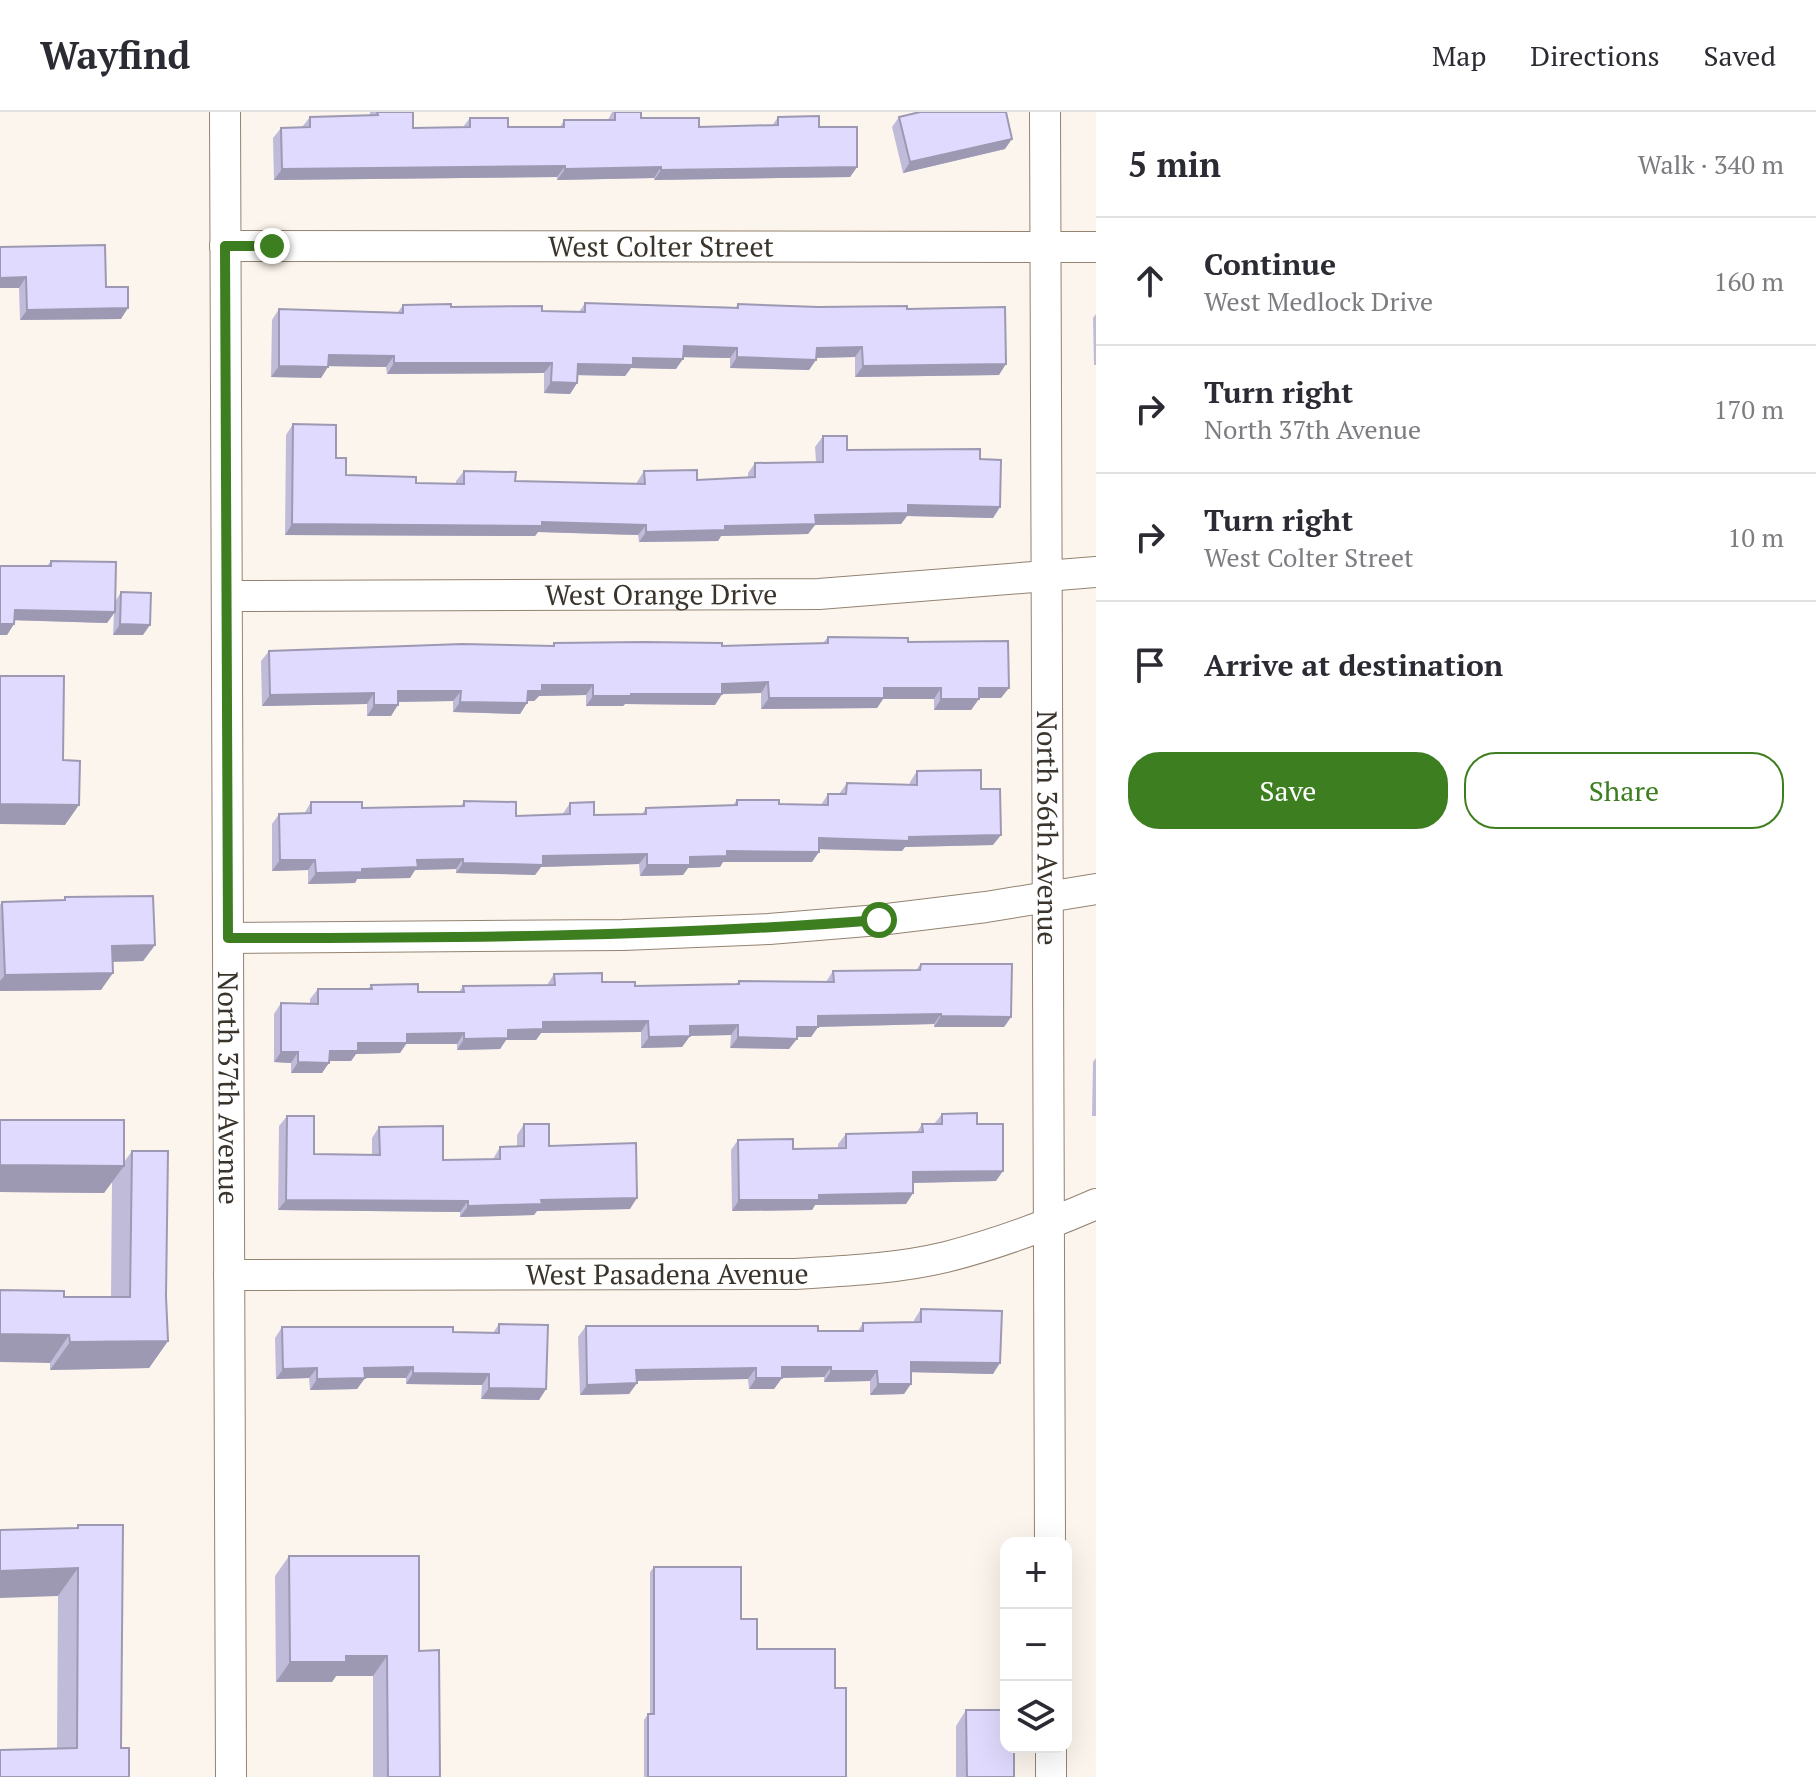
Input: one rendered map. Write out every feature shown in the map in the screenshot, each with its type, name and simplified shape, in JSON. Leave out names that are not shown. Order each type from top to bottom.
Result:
[{"type":"street","name":"North 37th Avenue","points":[[225,112],[231,1777]]},
{"type":"street","name":"North 36th Avenue","points":[[1045,112],[1050,1537]]},
{"type":"street","name":"West Colter Street","points":[[225,246],[1096,247]]},
{"type":"street","name":"West Orange Drive","points":[[227,596],[819,594],[1096,572]]},
{"type":"street","points":[[228,938],[623,935],[769,929],[879,920],[1096,889]]},
{"type":"street","name":"West Pasadena Avenue","points":[[229,1275],[793,1274],[878,1268],[945,1257],[1049,1225],[1096,1204]]},
{"type":"street","points":[[1051,1753],[1051,1777]]},
{"type":"building","points":[[377,112],[413,112],[413,128],[470,127],[470,118],[508,118],[508,127],[564,127],[564,120],[615,120],[615,112],[641,112],[641,118],[699,118],[699,127],[778,125],[778,117],[819,116],[819,127],[857,127],[857,167],[282,169],[281,128],[310,127],[310,117],[378,115]]},
{"type":"building","points":[[920,112],[1006,112],[1012,139],[910,162],[899,117]]},
{"type":"building","points":[[105,245],[106,287],[128,287],[128,308],[27,310],[26,277],[0,278],[0,247]]},
{"type":"building","points":[[585,303],[738,308],[738,304],[907,306],[907,309],[1005,307],[1006,364],[863,366],[862,347],[817,348],[816,360],[737,357],[737,348],[684,346],[683,359],[633,358],[633,365],[578,364],[577,383],[551,382],[552,363],[394,363],[394,356],[329,355],[328,367],[279,366],[279,309],[403,313],[403,305],[451,304],[451,307],[542,306],[542,311],[585,312]]},
{"type":"building","points":[[293,424],[336,425],[336,458],[346,458],[346,475],[416,477],[416,483],[464,484],[464,471],[516,472],[515,481],[645,484],[644,471],[697,470],[697,480],[755,477],[755,463],[823,462],[823,436],[847,436],[847,450],[980,449],[980,459],[1001,460],[1000,507],[908,505],[908,513],[815,515],[816,524],[646,532],[646,525],[542,522],[542,526],[292,524]]},
{"type":"building","points":[[51,561],[116,562],[115,612],[15,610],[14,624],[0,624],[0,566],[51,566]]},
{"type":"building","points":[[121,592],[151,593],[150,625],[120,624]]},
{"type":"building","points":[[828,637],[908,638],[908,642],[1008,641],[1009,688],[979,688],[979,699],[941,699],[941,688],[884,688],[884,698],[769,698],[768,682],[722,684],[722,694],[631,696],[593,696],[593,685],[542,685],[542,691],[528,691],[527,703],[460,702],[461,691],[398,691],[398,705],[374,705],[374,693],[270,695],[269,651],[462,644],[554,646],[554,643],[644,642],[722,643],[722,646],[828,643]]},
{"type":"building","points":[[0,676],[64,676],[63,760],[80,761],[79,805],[0,804]]},
{"type":"building","points":[[981,770],[981,789],[1000,789],[1001,835],[909,837],[909,841],[819,838],[819,852],[727,851],[727,856],[690,857],[690,865],[647,865],[647,854],[543,856],[543,865],[463,863],[463,859],[417,860],[418,867],[316,873],[315,860],[280,860],[279,814],[311,813],[311,802],[362,802],[362,808],[464,806],[464,801],[516,802],[516,816],[570,814],[570,803],[594,802],[594,815],[646,814],[646,808],[737,805],[737,800],[828,805],[828,794],[846,794],[847,783],[917,785],[917,771]]},
{"type":"building","points":[[153,896],[155,945],[112,946],[113,973],[5,975],[2,902],[65,900],[65,897]]},
{"type":"building","points":[[921,964],[1012,964],[1011,1017],[941,1014],[818,1016],[818,1027],[797,1027],[797,1039],[738,1037],[738,1025],[690,1026],[690,1036],[649,1037],[648,1021],[543,1022],[543,1029],[508,1030],[508,1038],[464,1039],[464,1033],[407,1034],[407,1043],[358,1043],[358,1051],[330,1051],[329,1063],[298,1062],[298,1052],[281,1052],[281,1003],[318,1004],[318,989],[372,989],[371,985],[418,984],[418,992],[464,992],[463,986],[555,985],[554,974],[602,973],[602,982],[635,982],[635,986],[739,984],[739,981],[834,982],[833,971],[920,970]]},
{"type":"building","points":[[977,1113],[977,1124],[1003,1124],[1003,1171],[913,1172],[913,1193],[819,1195],[819,1200],[739,1200],[738,1140],[793,1139],[793,1149],[846,1148],[846,1134],[923,1132],[922,1124],[942,1124],[942,1114]]},
{"type":"building","points":[[287,1116],[314,1116],[314,1154],[380,1155],[379,1127],[443,1126],[443,1160],[500,1159],[500,1147],[524,1146],[524,1124],[549,1124],[549,1146],[636,1143],[637,1198],[541,1200],[542,1204],[468,1206],[468,1201],[286,1200]]},
{"type":"building","points":[[0,1120],[124,1120],[124,1166],[0,1165]]},
{"type":"building","points":[[132,1151],[168,1151],[168,1341],[70,1342],[69,1335],[0,1334],[0,1290],[64,1291],[64,1297],[130,1297]]},
{"type":"building","points":[[921,1309],[1002,1311],[1000,1363],[911,1362],[911,1384],[878,1384],[877,1371],[782,1367],[782,1378],[756,1378],[756,1368],[636,1370],[637,1383],[587,1385],[586,1326],[818,1326],[818,1331],[863,1331],[863,1323],[921,1322]]},
{"type":"building","points":[[499,1324],[548,1325],[546,1389],[489,1388],[489,1374],[413,1373],[413,1367],[364,1368],[365,1378],[317,1379],[317,1368],[283,1369],[282,1327],[453,1327],[453,1332],[499,1333]]},
{"type":"building","points":[[78,1525],[123,1525],[121,1748],[129,1748],[129,1777],[0,1777],[0,1750],[77,1748],[78,1568],[0,1571],[0,1530],[78,1528]]},
{"type":"building","points":[[289,1556],[419,1556],[419,1651],[439,1650],[440,1777],[388,1777],[387,1656],[346,1656],[346,1662],[290,1662]]},
{"type":"building","points":[[654,1567],[741,1567],[741,1619],[757,1619],[757,1649],[835,1649],[835,1688],[846,1688],[846,1777],[648,1777],[648,1714],[654,1714]]},
{"type":"building","points":[[966,1710],[1000,1710],[1000,1753],[1014,1753],[1014,1777],[967,1777]]},
{"type":"route","points":[[272,246],[225,246],[228,938],[623,935],[769,929],[879,920]]}]
